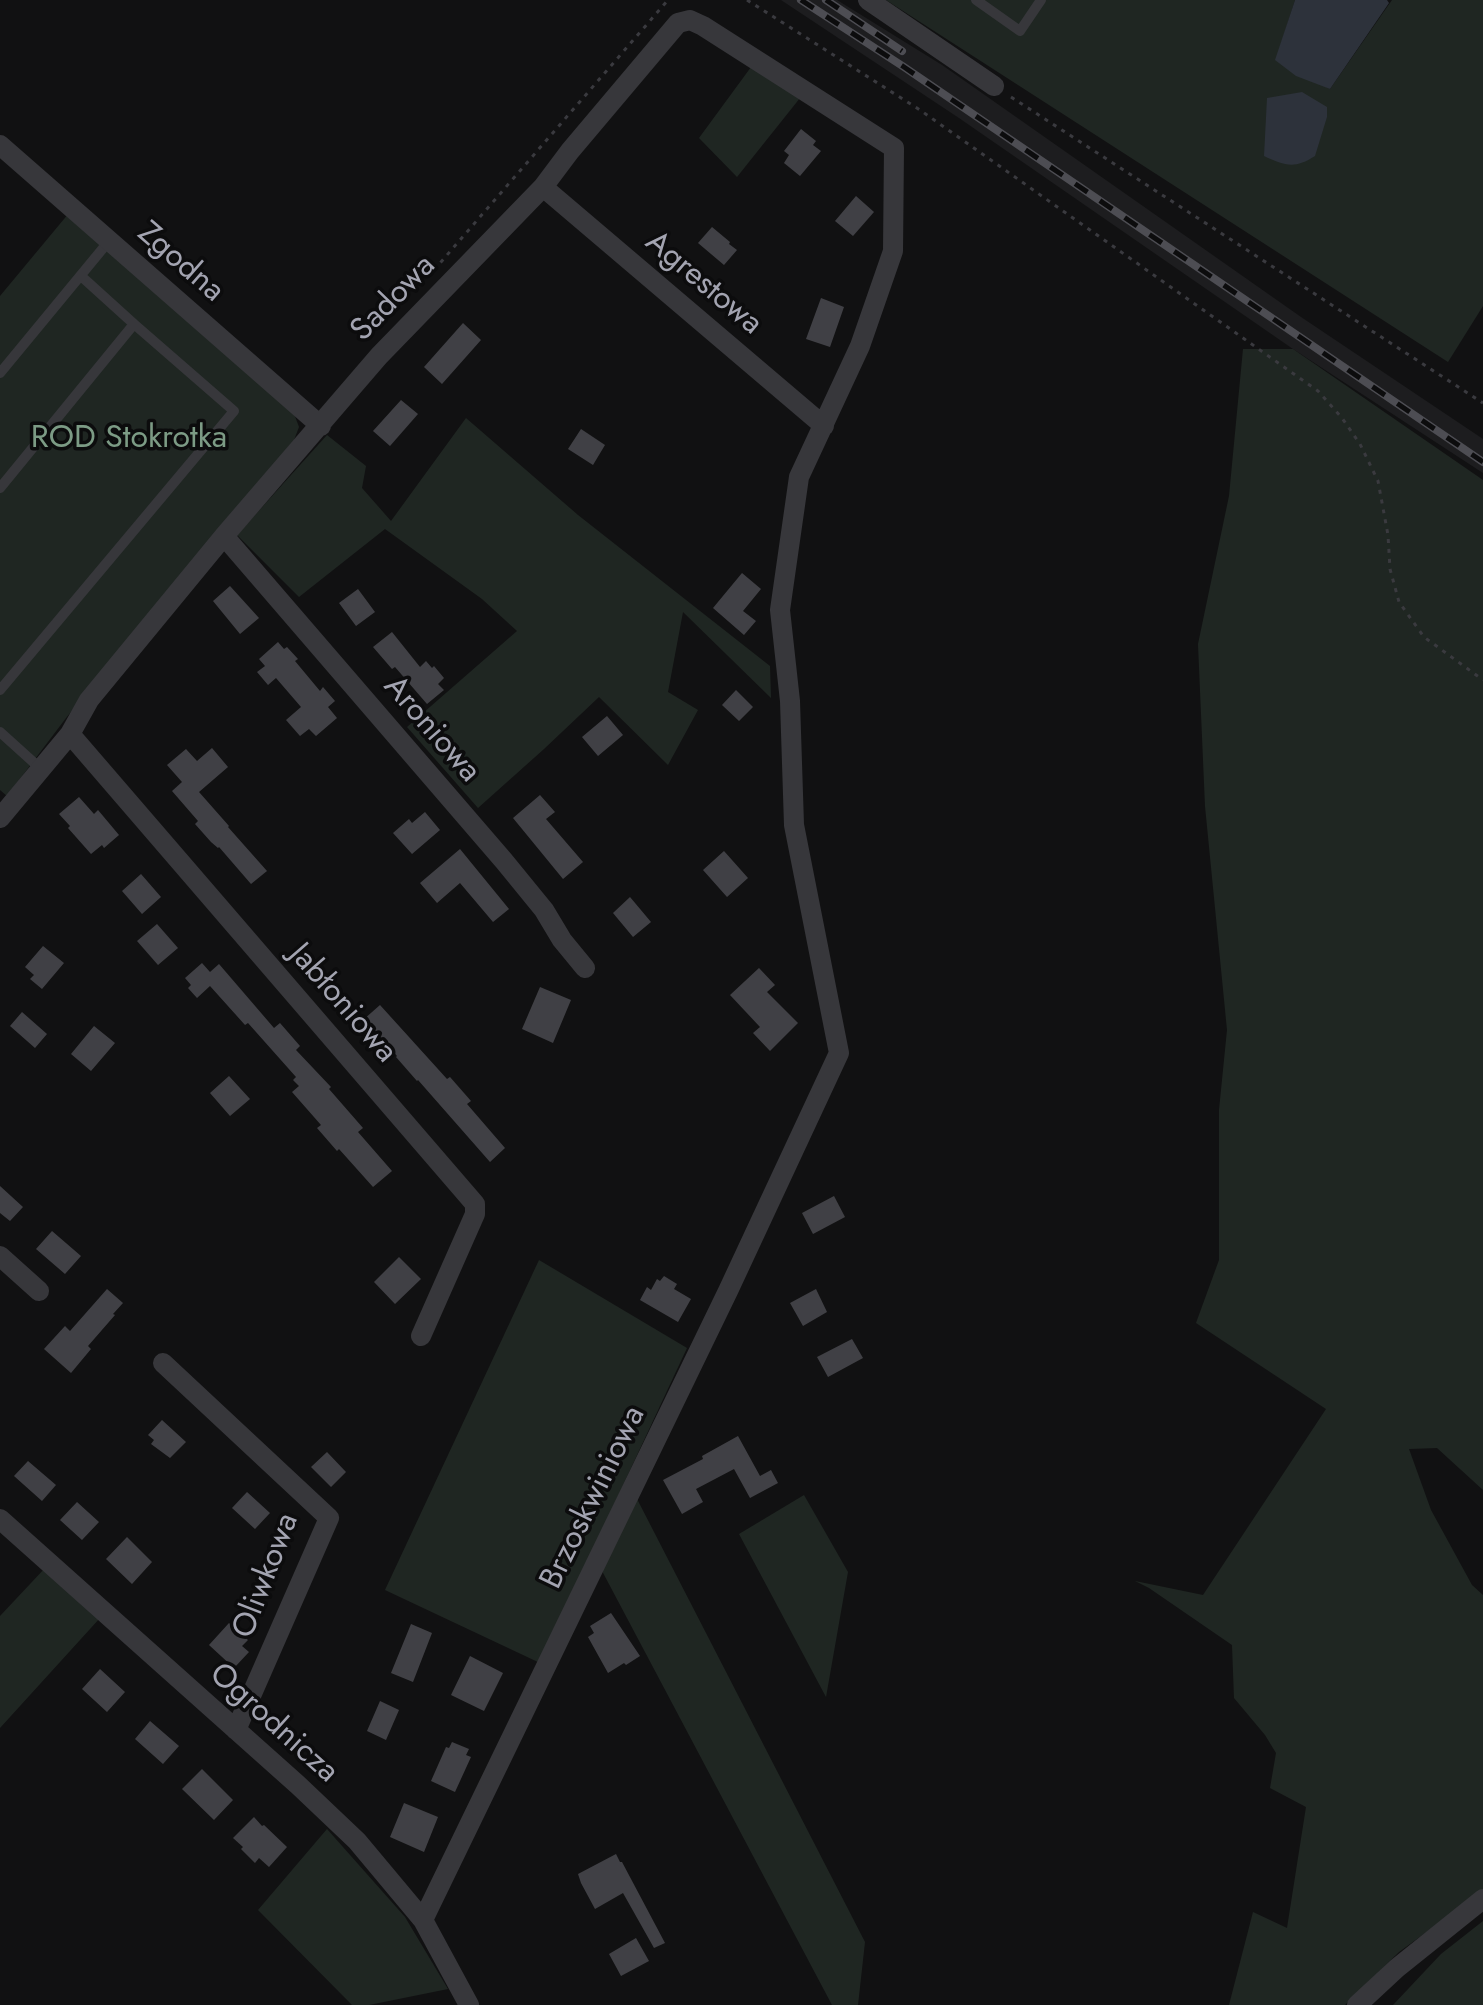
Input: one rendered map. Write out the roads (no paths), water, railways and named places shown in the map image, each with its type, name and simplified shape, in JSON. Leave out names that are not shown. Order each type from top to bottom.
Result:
[{"type":"street","points":[[868,0],[994,86]]},
{"type":"street","name":"Sadowa","points":[[0,818],[70,734],[89,700],[224,536],[379,356],[543,187],[678,23],[690,20],[703,26],[894,148]]},
{"type":"street","name":"Zgodna","points":[[0,145],[321,426]]},
{"type":"street","name":"Brzoskwiniowa","points":[[423,1920],[728,1291],[839,1053],[794,825],[790,701],[780,610],[799,477],[860,346],[893,251],[894,148]]},
{"type":"street","name":"Agrestowa","points":[[543,187],[824,426]]},
{"type":"street","name":"Aroniowa","points":[[224,536],[504,861],[585,968]]},
{"type":"street","name":"Jabłoniowa","points":[[70,734],[475,1204],[475,1214],[421,1336]]},
{"type":"street","points":[[0,1256],[39,1291]]},
{"type":"street","name":"Oliwkowa","points":[[163,1363],[329,1518],[236,1730]]},
{"type":"street","name":"Ogrodnicza","points":[[0,1519],[357,1841],[423,1920],[469,2005]]},
{"type":"street","points":[[1357,2005],[1397,1968],[1483,1899]]},
{"type":"lane","points":[[976,0],[1020,31],[1041,0]]},
{"type":"lane","points":[[0,373],[109,241]]},
{"type":"lane","points":[[0,690],[234,411],[81,276]]},
{"type":"lane","points":[[0,488],[134,324]]},
{"type":"lane","points":[[0,732],[41,769]]},
{"type":"railway","points":[[801,0],[1483,462]]},
{"type":"railway","points":[[826,0],[902,51]]},
{"type":"park label","name":"ROD Stokrotka","points":[[129,439]]}]
